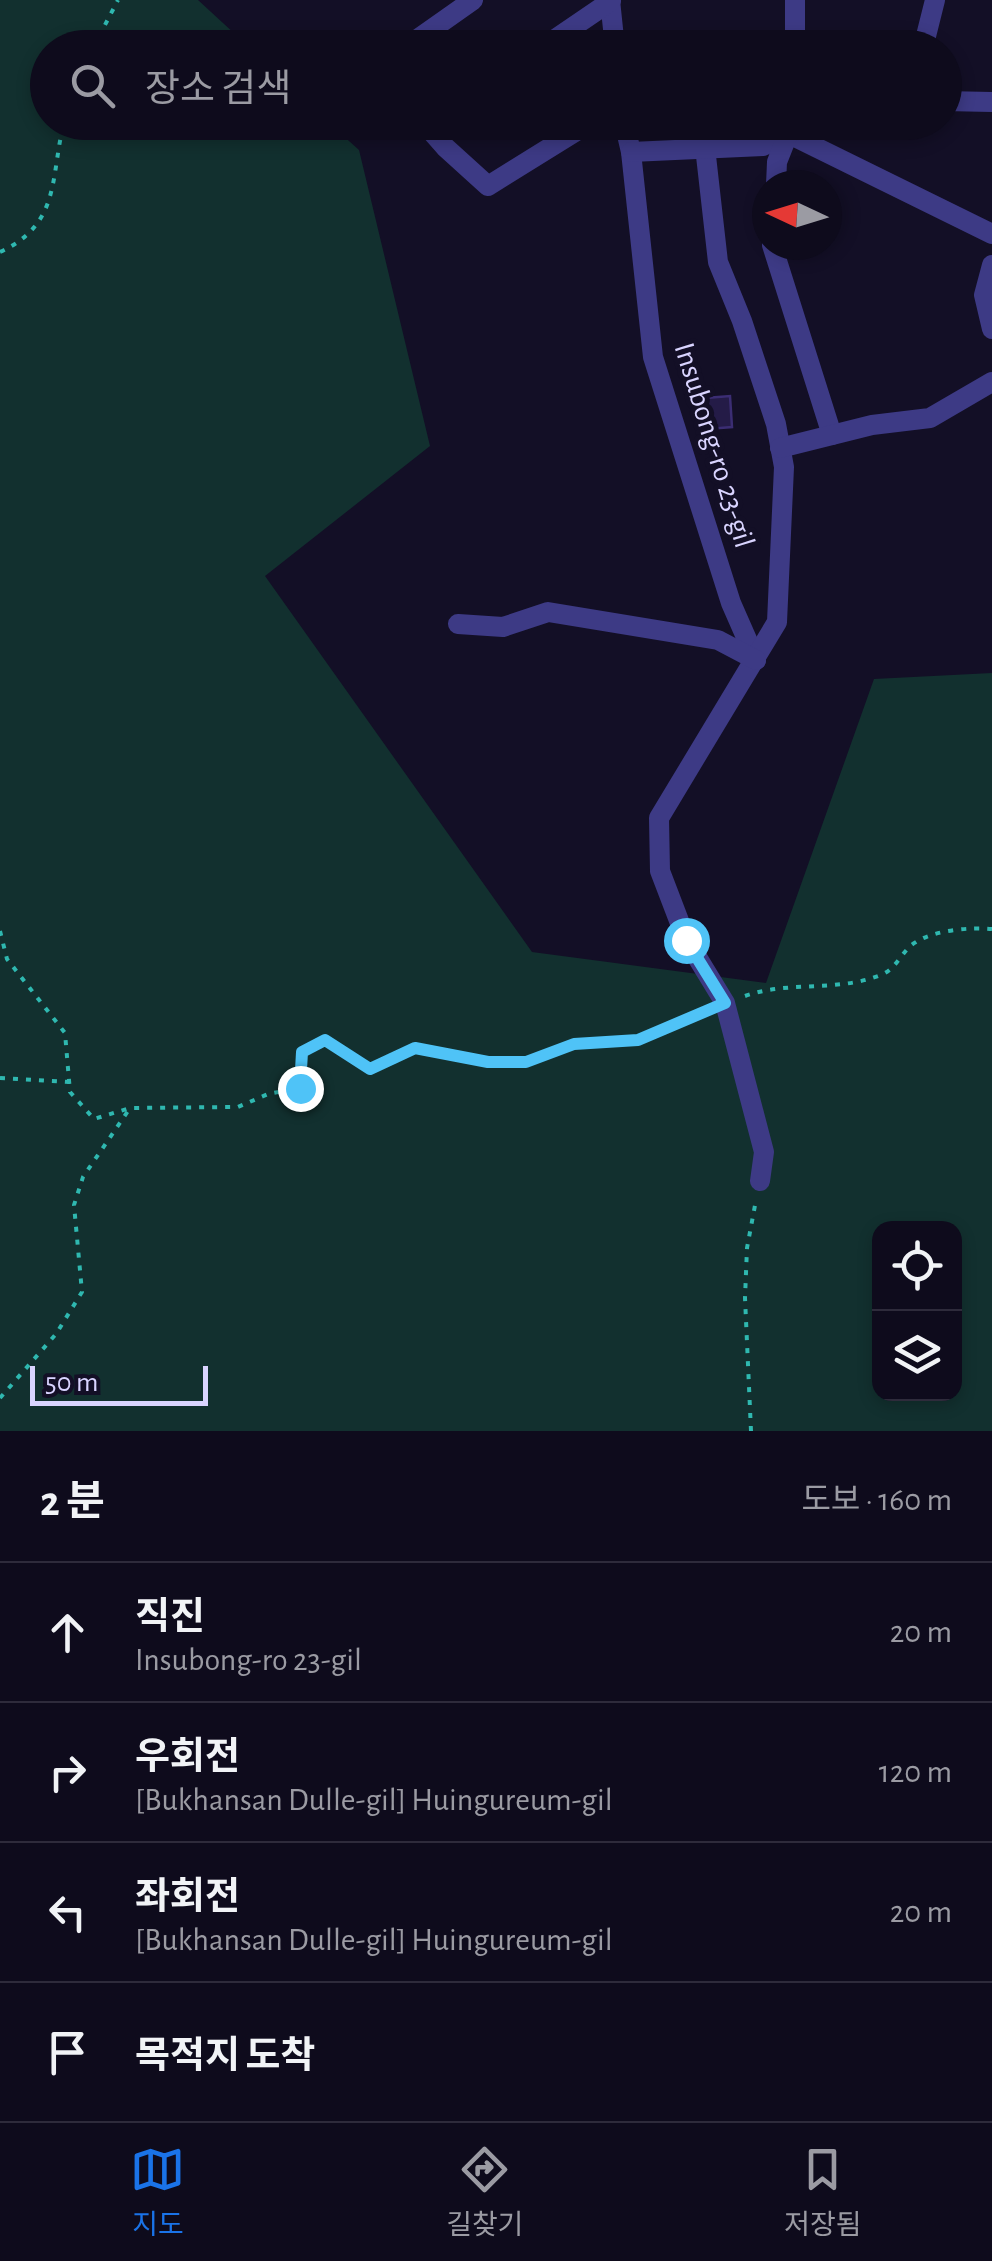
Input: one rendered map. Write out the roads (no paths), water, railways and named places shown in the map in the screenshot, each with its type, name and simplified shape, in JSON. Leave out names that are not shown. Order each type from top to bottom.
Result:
[{"type":"street","points":[[430,30],[473,0]]},
{"type":"street","points":[[568,30],[610,0]]},
{"type":"street","points":[[610,0],[612,30]]},
{"type":"street","points":[[795,0],[795,30]]},
{"type":"street","points":[[928,30],[935,0]]},
{"type":"street","points":[[962,101],[992,102]]},
{"type":"street","points":[[443,140],[488,186],[562,140]]},
{"type":"street","name":"Insubong-ro 23-gil","points":[[628,140],[653,357],[730,604],[756,660]]},
{"type":"street","points":[[631,152],[763,146],[772,140]]},
{"type":"street","points":[[777,170],[785,140]]},
{"type":"street","points":[[813,140],[992,234]]},
{"type":"street","points":[[706,147],[718,262],[742,321],[784,467],[778,622],[659,818],[660,872],[686,940],[725,1003],[764,1152],[760,1181]]},
{"type":"street","points":[[777,260],[832,435]]},
{"type":"street","points":[[992,265],[984,295],[992,329]]},
{"type":"street","points":[[780,448],[872,425],[930,418],[992,382]]},
{"type":"street","points":[[458,624],[503,627],[548,612],[718,640],[756,660]]}]
